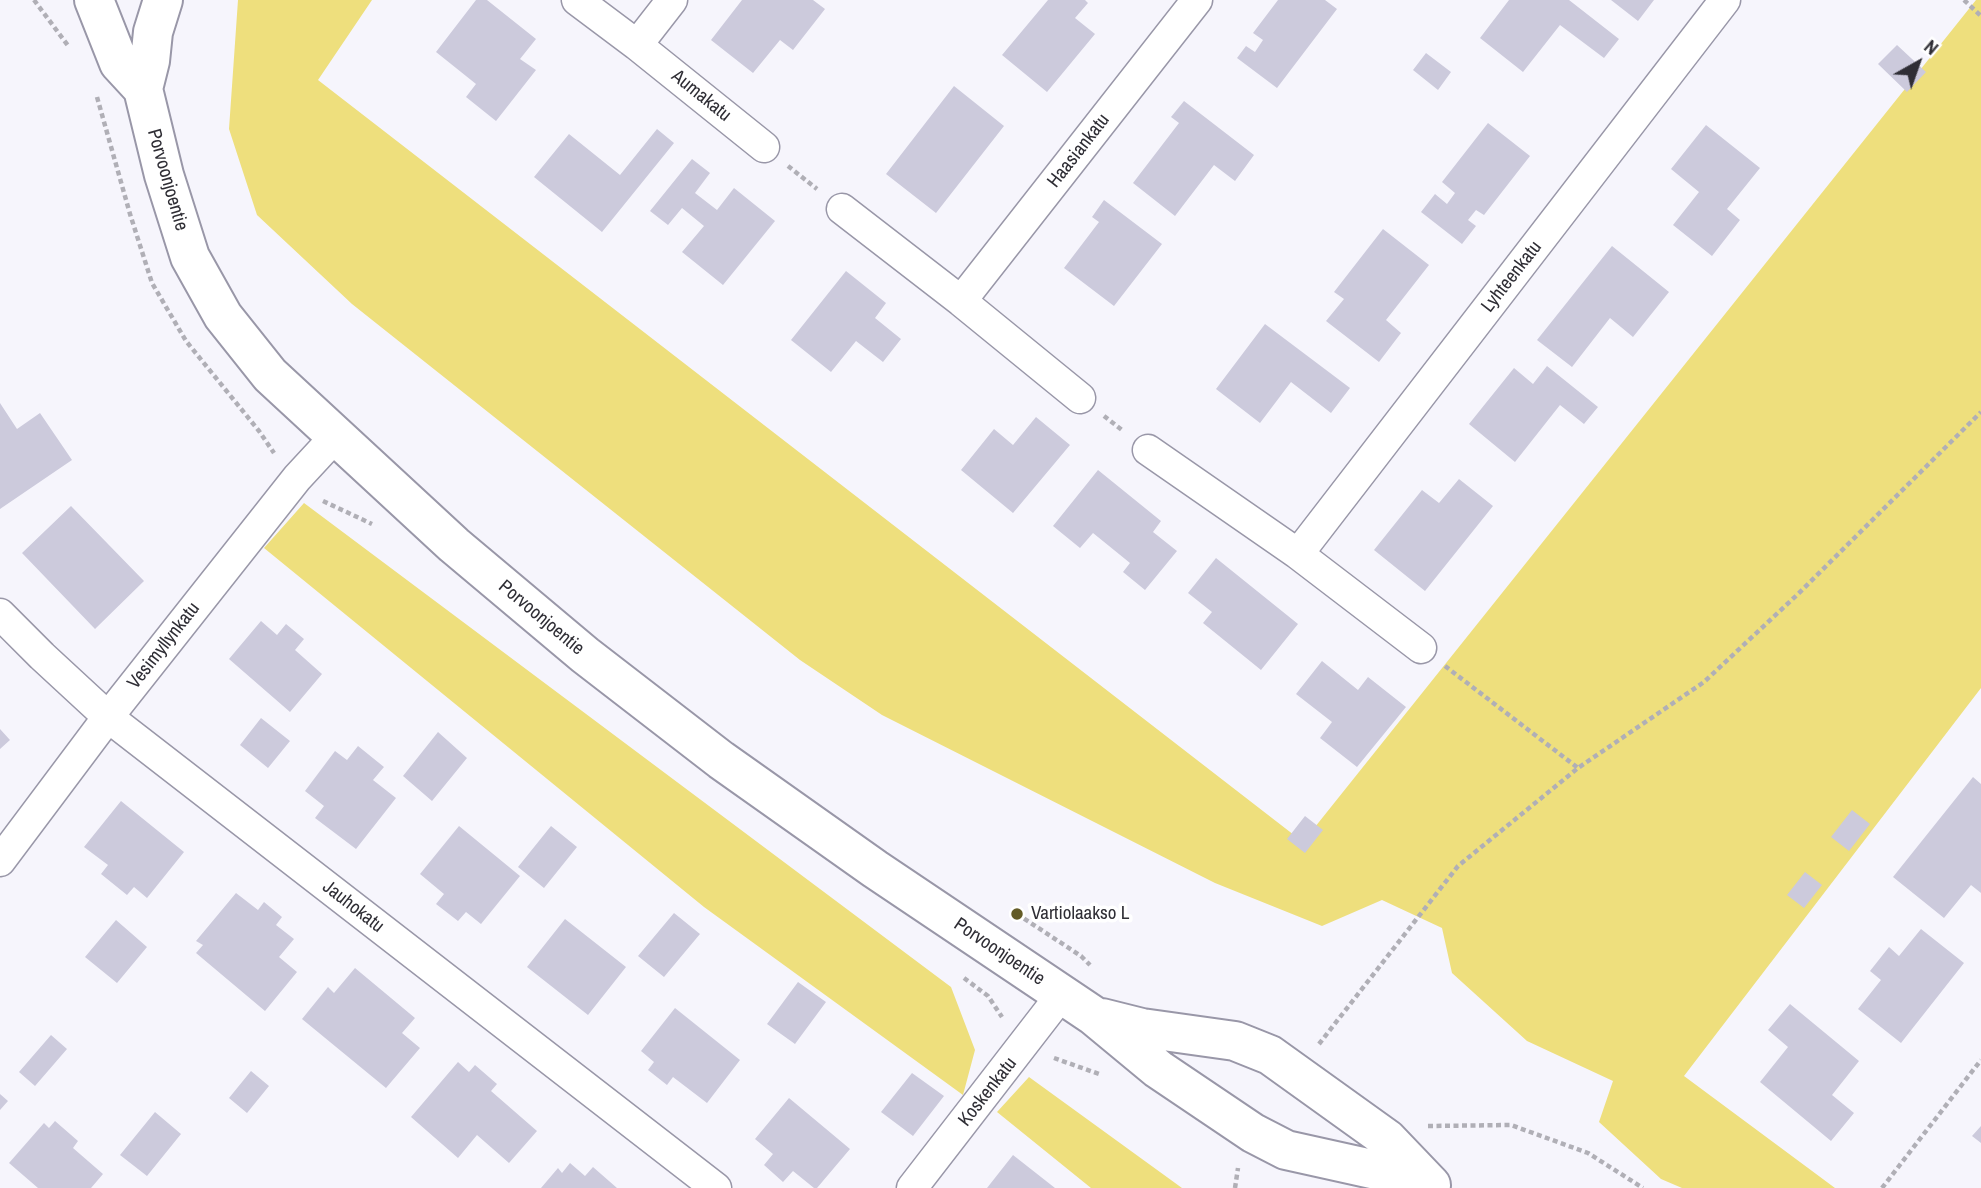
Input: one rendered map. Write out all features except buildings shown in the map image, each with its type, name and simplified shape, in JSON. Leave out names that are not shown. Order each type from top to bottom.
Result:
[{"type":"street","points":[[95,0],[107,6],[123,8],[138,7],[156,0]]},
{"type":"street","points":[[95,0],[118,63],[143,89]]},
{"type":"street","name":"Porvoonjoentie","points":[[163,0],[153,32],[143,89],[164,175],[190,257],[223,316],[270,375],[335,437],[454,545],[585,655],[721,760],[875,869],[1094,1016],[1158,1069],[1253,1133],[1286,1150],[1430,1185]]},
{"type":"street","name":"Aumakatu","points":[[578,0],[764,147]]},
{"type":"street","points":[[637,45],[672,0]]},
{"type":"street","name":"Haasiankatu","points":[[961,301],[1197,0]]},
{"type":"street","name":"Lyhteenkatu","points":[[1298,554],[1725,0]]},
{"type":"street","points":[[842,209],[1080,398]]},
{"type":"street","name":"Vesimyllynkatu","points":[[0,860],[108,717],[297,478],[335,437]]},
{"type":"street","points":[[1148,450],[1298,554],[1421,648]]},
{"type":"street","name":"Jauhokatu","points":[[0,614],[108,717],[716,1188]]},
{"type":"street","name":"Koskenkatu","points":[[912,1188],[1062,995]]},
{"type":"street","name":"Porvoonjoentie","points":[[1094,1016],[1142,1028],[1235,1041],[1270,1055],[1387,1139],[1430,1185]]},
{"type":"path","points":[[1964,0],[1981,16]]},
{"type":"path","points":[[764,147],[842,209]]},
{"type":"path","points":[[1080,398],[1148,450]]},
{"type":"path","points":[[1314,1051],[1458,866],[1577,768],[1704,681],[1798,594],[1981,412]]},
{"type":"path","points":[[1421,648],[1577,768]]},
{"type":"path","points":[[1882,1188],[1981,1060]]},
{"type":"path","points":[[1419,1125],[1511,1125],[1588,1153],[1643,1188]]},
{"type":"shaded area","points":[[238,0],[372,0],[318,80],[1303,842],[1976,0],[1981,0],[1981,688],[1684,1076],[1835,1188],[1682,1188],[1661,1179],[1599,1122],[1613,1081],[1527,1041],[1452,973],[1442,928],[1382,900],[1322,926],[1215,883],[882,715],[800,660],[352,304],[257,215],[229,129]]},
{"type":"shaded area","points":[[304,503],[951,987],[975,1050],[963,1095],[704,907],[264,548]]},
{"type":"shaded area","points":[[1029,1077],[1182,1188],[1091,1188],[997,1112]]},
{"type":"place","name":"Vartiolaakso L","points":[[1017,914]]}]
